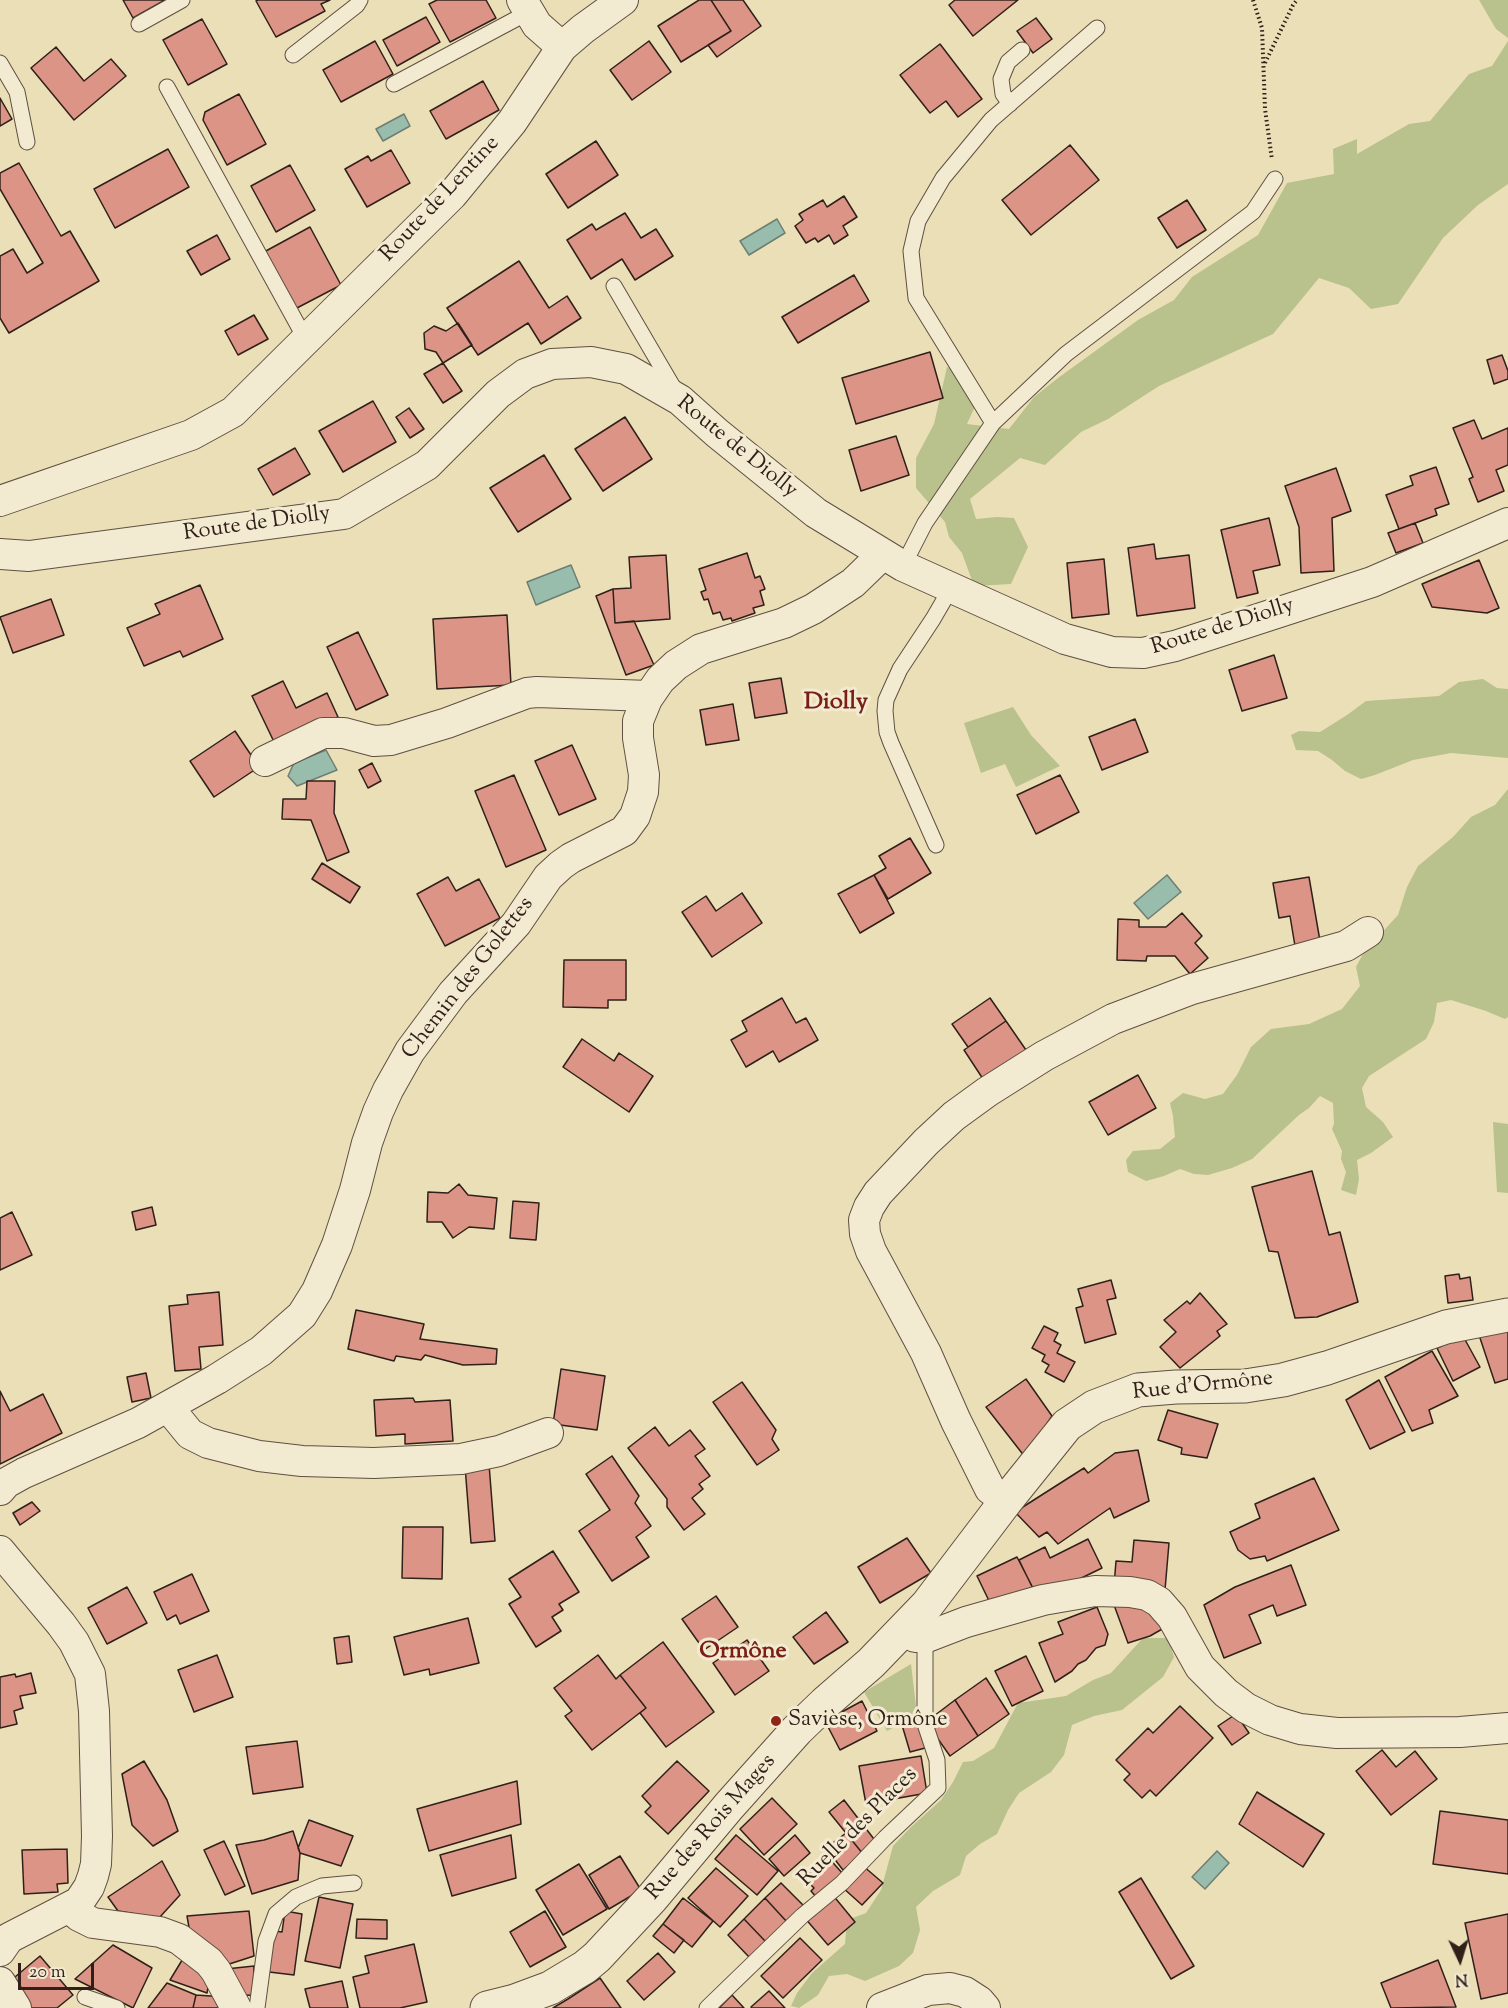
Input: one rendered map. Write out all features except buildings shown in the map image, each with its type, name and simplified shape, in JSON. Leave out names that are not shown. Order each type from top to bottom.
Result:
[{"type":"street","name":"Route de Lentine","points":[[0,501],[191,435],[233,412],[452,195],[512,122],[562,47],[623,0]]},
{"type":"street","points":[[525,6],[537,25],[562,47]]},
{"type":"street","name":"Route de Diolly","points":[[0,554],[29,556],[344,514],[427,465],[498,394],[525,374],[552,364],[591,362],[626,369],[680,400],[816,513],[893,560],[1065,639],[1112,652],[1143,653],[1175,646],[1372,582],[1508,523]]},
{"type":"street","name":"Chemin des Golettes","points":[[0,1490],[6,1483],[24,1473],[97,1442],[168,1407],[238,1367],[296,1321],[308,1307],[317,1291],[337,1245],[378,1112],[410,1051],[461,984],[516,924],[548,877],[571,858],[624,831],[635,816],[643,792],[644,775],[637,728],[649,696],[660,680],[676,665],[692,655],[720,643],[784,623],[813,609],[893,560]]},
{"type":"street","points":[[265,761],[322,733],[334,731],[374,741],[391,741],[447,723],[526,693],[649,696]]},
{"type":"street","points":[[1006,1501],[990,1490],[926,1353],[871,1251],[864,1220],[868,1207],[878,1192],[954,1116],[1044,1056],[1113,1019],[1192,989],[1346,946],[1368,932]]},
{"type":"street","name":"Rue d'Ormône","points":[[984,1532],[1067,1425],[1094,1407],[1119,1396],[1138,1390],[1227,1387],[1283,1380],[1328,1368],[1446,1327],[1508,1315]]},
{"type":"street","points":[[168,1407],[189,1434],[207,1443],[259,1456],[302,1461],[374,1463],[461,1459],[499,1451],[548,1433]]},
{"type":"street","name":"Rue des Rois Mages","points":[[500,2007],[550,1988],[597,1957],[652,1898],[729,1806],[798,1730],[825,1703],[871,1664],[914,1633],[944,1584],[984,1532]]},
{"type":"street","points":[[0,1551],[70,1636],[87,1665],[92,1682],[97,1774],[96,1864],[89,1887],[79,1902],[9,1938],[0,1951]]},
{"type":"street","points":[[914,1633],[966,1622],[1043,1600],[1095,1591],[1130,1592],[1148,1595],[1159,1602],[1172,1617],[1200,1667],[1226,1693],[1246,1708],[1270,1720],[1300,1729],[1337,1733],[1460,1732],[1508,1728]]},
{"type":"street","points":[[70,1908],[93,1923],[160,1932],[179,1939],[216,1971],[236,2008]]},
{"type":"street","points":[[0,1982],[16,2008]]},
{"type":"street","points":[[882,2008],[928,1990],[950,1988],[965,1992],[985,2008]]},
{"type":"lane","points":[[140,24],[182,0]]},
{"type":"lane","points":[[293,55],[357,5],[360,0]]},
{"type":"lane","points":[[394,84],[525,6]]},
{"type":"lane","points":[[993,423],[916,298],[911,251],[918,221],[943,178],[991,120],[1097,28]]},
{"type":"lane","points":[[1010,104],[1003,94],[1001,79],[1008,62],[1022,50]]},
{"type":"lane","points":[[0,63],[17,92],[27,142]]},
{"type":"lane","points":[[167,87],[306,340]]},
{"type":"lane","points":[[893,560],[926,523],[993,423],[1066,354],[1253,212],[1275,178]]},
{"type":"lane","points":[[614,286],[680,400]]},
{"type":"lane","points":[[936,845],[886,732],[885,711],[886,700],[900,669],[933,620],[951,588]]},
{"type":"lane","name":"Ruelle des Places","points":[[707,2008],[802,1916],[842,1882],[938,1788],[937,1760],[925,1724],[914,1633]]},
{"type":"lane","points":[[257,2008],[266,1941],[276,1914],[296,1896],[322,1886],[354,1883]]},
{"type":"lane","points":[[85,1997],[117,2008]]},
{"type":"path","points":[[1253,0],[1262,28],[1265,109],[1275,178]]},
{"type":"path","points":[[1264,64],[1293,5],[1298,0]]},
{"type":"green space","points":[[1479,0],[1508,0],[1508,38],[1496,29]]},
{"type":"green space","points":[[1508,41],[1508,184],[1478,205],[1443,238],[1398,304],[1371,309],[1349,288],[1319,278],[1273,334],[1159,386],[1108,419],[1081,432],[1045,465],[1020,458],[970,499],[976,519],[1014,518],[1028,547],[1011,584],[974,586],[962,553],[949,537],[945,522],[916,488],[916,458],[934,424],[947,367],[971,374],[982,391],[967,424],[1009,429],[1034,397],[1058,378],[1138,320],[1174,300],[1192,277],[1258,235],[1287,183],[1334,174],[1333,149],[1357,139],[1357,154],[1409,124],[1430,121],[1469,74],[1492,66]]},
{"type":"green space","points":[[1483,679],[1497,688],[1508,689],[1508,758],[1451,753],[1413,760],[1361,779],[1345,771],[1318,751],[1296,750],[1291,735],[1299,731],[1320,732],[1366,701],[1439,696],[1459,682]]},
{"type":"green space","points":[[1013,707],[1031,735],[1060,766],[1016,787],[1005,764],[981,773],[964,723]]},
{"type":"green space","points":[[1508,789],[1508,1017],[1505,1019],[1451,1000],[1437,1003],[1434,1022],[1426,1039],[1369,1076],[1362,1088],[1366,1107],[1383,1122],[1393,1137],[1357,1160],[1359,1179],[1356,1195],[1341,1190],[1346,1172],[1341,1159],[1342,1151],[1332,1129],[1334,1124],[1333,1103],[1320,1096],[1252,1159],[1232,1168],[1208,1175],[1194,1174],[1180,1169],[1146,1181],[1128,1172],[1126,1160],[1133,1151],[1160,1149],[1175,1137],[1170,1103],[1183,1093],[1205,1099],[1223,1094],[1237,1075],[1251,1047],[1271,1029],[1309,1024],[1342,1009],[1360,986],[1356,967],[1364,952],[1398,915],[1407,887],[1418,866],[1453,837],[1471,817],[1495,805]]},
{"type":"green space","points":[[1493,1122],[1508,1124],[1508,1193],[1497,1192]]},
{"type":"green space","points":[[1143,1638],[1168,1638],[1174,1657],[1163,1677],[1122,1710],[1094,1716],[1072,1725],[1064,1755],[1051,1772],[1019,1793],[997,1834],[966,1856],[960,1875],[933,1891],[916,1907],[920,1930],[913,1953],[899,1966],[865,1981],[847,1974],[829,1976],[818,1995],[799,2008],[791,2006],[797,1993],[812,1973],[845,1944],[847,1920],[866,1913],[881,1890],[893,1846],[941,1800],[963,1762],[973,1761],[994,1748],[1018,1703],[1066,1696],[1093,1680],[1111,1673]]},
{"type":"green space","points":[[911,1664],[917,1715],[887,1731],[864,1692]]},
{"type":"shaded area","points":[[404,114],[410,126],[383,141],[376,129]]},
{"type":"shaded area","points":[[777,219],[785,233],[749,255],[740,241]]},
{"type":"shaded area","points":[[571,565],[580,587],[536,605],[527,582]]},
{"type":"shaded area","points":[[326,750],[337,770],[297,786],[288,776],[294,763]]},
{"type":"shaded area","points":[[1167,875],[1181,892],[1148,919],[1134,903]]},
{"type":"shaded area","points":[[1217,1851],[1229,1863],[1205,1889],[1192,1877]]},
{"type":"place","name":"Savièse, Ormône","points":[[776,1721]]},
{"type":"district","name":"Diolly","points":[[836,704]]},
{"type":"district","name":"Ormône","points":[[743,1653]]}]
